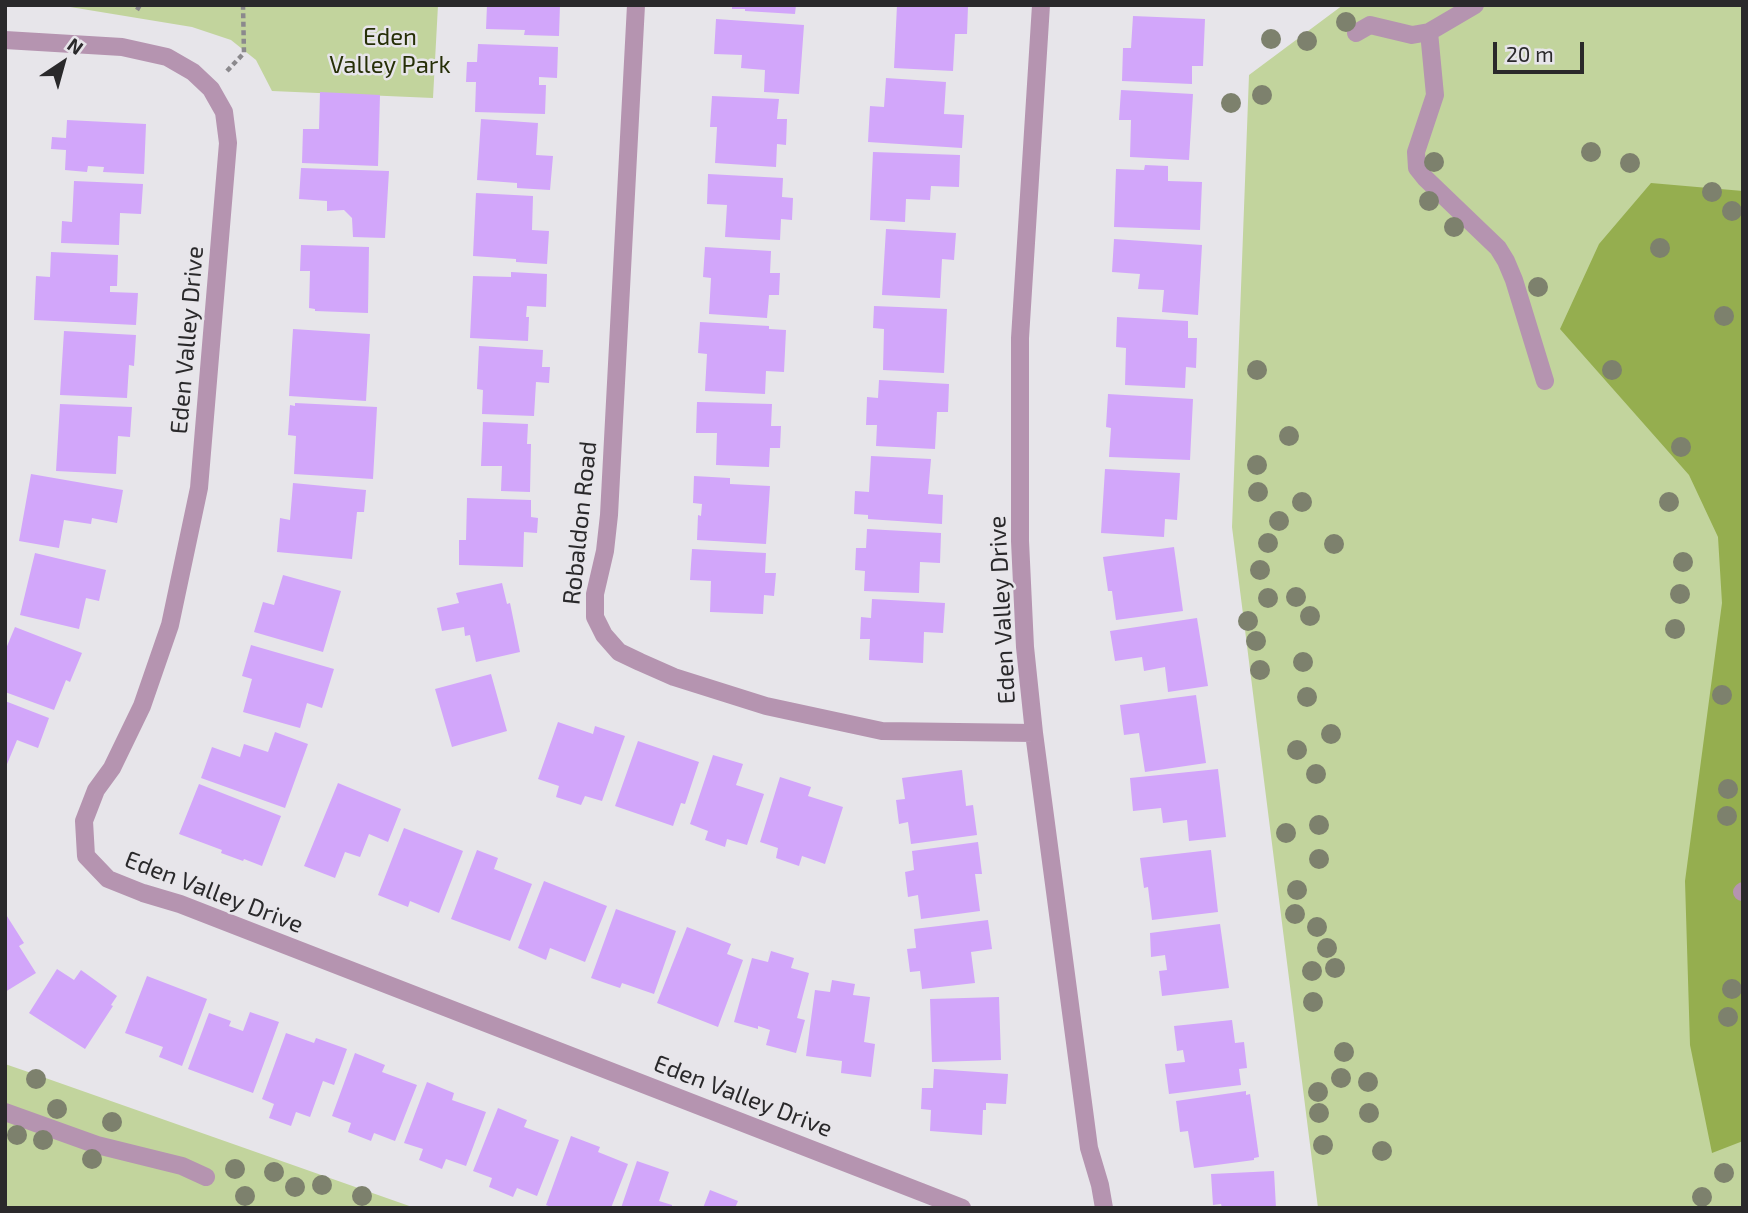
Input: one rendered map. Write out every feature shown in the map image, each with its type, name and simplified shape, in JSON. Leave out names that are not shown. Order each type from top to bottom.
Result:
[{"type":"street","name":"Robaldon Road","points":[[636,5],[609,515],[605,551],[595,594],[594,617],[604,635],[619,652],[674,677],[766,706],[882,732],[1034,733]]},
{"type":"street","name":"Eden Valley Drive","points":[[1041,5],[1020,338],[1020,541],[1025,647],[1089,1148],[1104,1208]]},
{"type":"street","points":[[1356,33],[1370,25],[1412,36],[1429,32],[1475,5]]},
{"type":"street","points":[[1429,32],[1435,95],[1416,152],[1417,168],[1424,178],[1498,248],[1506,261],[1545,381]]},
{"type":"street","name":"Eden Valley Drive","points":[[5,40],[98,45],[167,57],[193,72],[211,89],[224,112],[228,143],[199,488],[170,625],[128,740],[96,790],[84,821],[86,856],[108,879],[180,904],[962,1208]]},
{"type":"street","points":[[5,1112],[97,1145],[182,1166],[206,1177]]},
{"type":"path","points":[[211,89],[244,53],[243,5]]},
{"type":"green space","name":"Eden Valley Park","points":[[58,5],[438,5],[433,98],[272,91],[256,60],[231,40],[192,27]]},
{"type":"green space","points":[[1343,5],[1743,5],[1743,1208],[1318,1208],[1232,527],[1249,75]]},
{"type":"green space","points":[[1651,183],[1743,191],[1743,1141],[1712,1153],[1690,1045],[1685,881],[1722,603],[1718,537],[1689,475],[1560,329],[1599,244]]},
{"type":"green space","points":[[5,1064],[37,1075],[415,1208],[5,1208]]},
{"type":"building","points":[[487,5],[560,5],[559,36],[524,35],[525,30],[486,29]]},
{"type":"building","points":[[732,5],[796,5],[795,14],[745,11],[732,9]]},
{"type":"building","points":[[897,5],[968,6],[967,34],[955,34],[953,71],[894,68]]},
{"type":"building","points":[[1133,16],[1205,19],[1203,66],[1192,66],[1192,84],[1122,81],[1123,48],[1131,48]]},
{"type":"building","points":[[716,19],[804,25],[799,94],[764,92],[765,70],[741,68],[742,55],[714,54]]},
{"type":"building","points":[[478,44],[558,47],[557,78],[539,77],[539,85],[546,85],[545,114],[475,112],[476,82],[466,82],[467,62],[477,62]]},
{"type":"building","points":[[886,78],[946,82],[944,114],[964,115],[962,148],[868,142],[870,106],[884,107]]},
{"type":"building","points":[[1121,90],[1193,94],[1189,160],[1130,157],[1131,120],[1119,120]]},
{"type":"building","points":[[320,92],[380,95],[378,166],[302,163],[303,129],[319,129]]},
{"type":"building","points":[[712,96],[779,99],[777,119],[787,119],[786,145],[777,144],[776,167],[715,163],[717,127],[710,127]]},
{"type":"building","points":[[481,119],[538,123],[536,155],[553,156],[550,190],[517,188],[517,183],[477,180]]},
{"type":"building","points":[[67,120],[146,124],[144,174],[103,172],[104,167],[88,166],[87,172],[65,170],[66,150],[51,149],[52,137],[66,138]]},
{"type":"building","points":[[873,152],[960,155],[959,187],[931,186],[930,200],[906,199],[905,222],[870,220]]},
{"type":"building","points":[[1145,165],[1168,166],[1168,181],[1202,182],[1200,230],[1114,227],[1116,169],[1144,170]]},
{"type":"building","points":[[301,168],[389,171],[385,238],[353,237],[352,218],[344,210],[327,211],[327,201],[299,199]]},
{"type":"building","points":[[708,174],[783,178],[782,197],[793,198],[792,220],[781,219],[780,240],[725,237],[727,205],[707,204]]},
{"type":"building","points":[[74,181],[143,184],[141,214],[120,213],[119,245],[61,243],[62,221],[72,222]]},
{"type":"building","points":[[476,193],[533,196],[532,230],[549,231],[547,264],[473,256]]},
{"type":"building","points":[[886,229],[956,233],[954,260],[942,259],[940,298],[882,295]]},
{"type":"building","points":[[1114,239],[1202,245],[1198,315],[1162,312],[1164,290],[1138,289],[1140,274],[1112,272]]},
{"type":"building","points":[[301,245],[369,247],[368,313],[315,311],[309,308],[310,271],[300,271]]},
{"type":"building","points":[[705,247],[771,251],[770,273],[780,273],[779,295],[769,295],[767,318],[709,314],[711,278],[703,277]]},
{"type":"building","points":[[51,252],[118,255],[117,286],[110,286],[110,292],[138,293],[136,325],[34,320],[36,276],[50,277]]},
{"type":"building","points":[[511,272],[547,274],[546,307],[527,306],[528,341],[470,338],[473,276],[511,277]]},
{"type":"building","points":[[874,306],[947,309],[944,373],[883,370],[884,329],[873,328]]},
{"type":"building","points":[[1117,317],[1188,321],[1188,338],[1197,338],[1196,368],[1186,367],[1185,388],[1125,385],[1126,348],[1116,347]]},
{"type":"building","points":[[700,322],[769,326],[769,329],[786,330],[784,372],[766,371],[765,394],[705,391],[707,354],[698,353]]},
{"type":"building","points":[[293,329],[370,334],[366,401],[289,396]]},
{"type":"building","points":[[64,331],[136,335],[134,366],[129,365],[127,398],[60,395]]},
{"type":"building","points":[[479,346],[543,350],[542,367],[550,367],[549,383],[536,382],[534,416],[482,414],[483,390],[477,389]]},
{"type":"building","points":[[879,380],[949,384],[948,412],[937,412],[935,449],[876,446],[877,425],[866,425],[867,397],[878,398]]},
{"type":"building","points":[[1108,394],[1193,399],[1190,460],[1109,457],[1111,428],[1106,427]]},
{"type":"building","points":[[697,402],[772,404],[771,426],[781,426],[780,448],[770,448],[769,467],[716,465],[717,433],[696,433]]},
{"type":"building","points":[[295,403],[377,407],[373,479],[294,474],[296,436],[288,435],[290,405],[295,406]]},
{"type":"building","points":[[60,404],[132,407],[130,437],[118,436],[116,474],[56,471]]},
{"type":"building","points":[[483,422],[528,424],[527,444],[531,444],[530,492],[501,491],[502,466],[481,466]]},
{"type":"building","points":[[871,456],[931,459],[928,494],[943,495],[942,524],[868,519],[868,515],[854,514],[855,491],[869,492]]},
{"type":"building","points":[[1105,469],[1180,473],[1177,520],[1165,519],[1164,537],[1101,533]]},
{"type":"building","points":[[31,474],[123,490],[117,523],[92,518],[91,524],[64,520],[59,548],[19,541]]},
{"type":"building","points":[[694,476],[730,478],[730,484],[770,486],[766,544],[697,540],[698,515],[701,516],[702,504],[693,503]]},
{"type":"building","points":[[293,483],[366,490],[364,512],[357,512],[352,559],[277,552],[280,518],[290,520]]},
{"type":"building","points":[[467,498],[531,500],[531,517],[538,518],[537,533],[524,532],[523,567],[459,565],[459,540],[466,540]]},
{"type":"building","points":[[867,529],[941,533],[940,563],[920,562],[919,593],[864,591],[865,571],[855,570],[856,548],[866,548]]},
{"type":"building","points":[[1174,547],[1183,611],[1116,620],[1103,557]]},
{"type":"building","points":[[692,549],[766,553],[765,573],[776,573],[774,596],[764,595],[763,614],[710,612],[711,581],[690,580]]},
{"type":"building","points":[[35,553],[106,570],[99,601],[86,598],[79,629],[20,615]]},
{"type":"building","points":[[283,575],[341,591],[323,652],[254,632],[263,602],[274,605]]},
{"type":"building","points":[[502,583],[507,604],[510,603],[520,652],[476,662],[470,635],[465,636],[464,627],[442,631],[437,608],[459,603],[456,593]]},
{"type":"building","points":[[872,599],[945,603],[943,633],[924,632],[923,663],[869,660],[870,639],[860,639],[861,617],[871,618]]},
{"type":"building","points":[[1197,618],[1208,686],[1168,692],[1165,667],[1144,671],[1142,657],[1115,661],[1110,631]]},
{"type":"building","points":[[15,627],[82,653],[70,682],[66,680],[54,710],[5,692],[5,651]]},
{"type":"building","points":[[251,645],[334,669],[322,708],[307,703],[300,728],[243,712],[252,679],[242,676]]},
{"type":"building","points":[[491,674],[507,731],[452,747],[435,689]]},
{"type":"building","points":[[1196,695],[1206,763],[1145,772],[1139,733],[1124,735],[1120,705]]},
{"type":"building","points":[[5,701],[49,718],[38,748],[17,740],[5,769]]},
{"type":"building","points":[[558,722],[593,734],[595,726],[625,736],[602,801],[585,796],[581,805],[556,797],[559,786],[538,779]]},
{"type":"building","points":[[275,732],[308,744],[285,808],[201,778],[212,747],[240,757],[244,744],[268,752]]},
{"type":"building","points":[[638,741],[699,762],[685,804],[681,803],[673,826],[615,806]]},
{"type":"building","points":[[713,755],[743,764],[736,785],[764,794],[747,845],[727,839],[725,847],[705,840],[708,831],[690,824]]},
{"type":"building","points":[[1218,769],[1226,837],[1189,841],[1187,820],[1163,823],[1161,808],[1133,811],[1130,778]]},
{"type":"building","points":[[962,770],[966,806],[973,805],[977,835],[911,844],[908,822],[899,824],[896,800],[905,799],[902,778]]},
{"type":"building","points":[[780,777],[811,787],[808,796],[843,807],[825,864],[802,856],[799,866],[776,858],[778,848],[760,842]]},
{"type":"building","points":[[338,783],[401,809],[388,842],[369,834],[360,857],[345,852],[335,878],[304,866]]},
{"type":"building","points":[[199,784],[281,816],[262,866],[221,853],[222,850],[179,834]]},
{"type":"building","points":[[404,828],[463,851],[439,913],[410,901],[408,907],[378,895]]},
{"type":"building","points":[[978,842],[982,874],[975,874],[980,911],[921,919],[918,895],[908,897],[905,872],[914,870],[912,851]]},
{"type":"building","points":[[477,850],[498,858],[494,869],[532,884],[510,941],[451,919]]},
{"type":"building","points":[[1211,850],[1218,912],[1152,920],[1148,887],[1144,888],[1140,858]]},
{"type":"building","points":[[544,881],[607,906],[585,962],[550,948],[546,960],[518,948]]},
{"type":"building","points":[[616,909],[676,931],[654,994],[622,983],[620,988],[591,978]]},
{"type":"building","points":[[5,913],[24,943],[19,946],[36,973],[5,992]]},
{"type":"building","points":[[988,920],[992,949],[971,952],[975,983],[922,989],[920,971],[910,972],[907,949],[916,948],[914,929]]},
{"type":"building","points":[[1220,924],[1229,988],[1162,996],[1159,971],[1167,970],[1165,955],[1151,957],[1150,933]]},
{"type":"building","points":[[687,927],[731,944],[727,954],[743,960],[718,1027],[657,1003]]},
{"type":"building","points":[[771,951],[794,958],[791,968],[809,973],[797,1018],[805,1020],[796,1053],[766,1045],[770,1030],[734,1022],[752,958],[768,962]]},
{"type":"building","points":[[57,969],[74,980],[81,970],[117,996],[85,1049],[29,1013]]},
{"type":"building","points":[[147,976],[207,999],[182,1066],[159,1057],[163,1047],[125,1033]]},
{"type":"building","points":[[832,980],[855,984],[853,995],[870,997],[864,1042],[875,1044],[871,1077],[841,1073],[842,1061],[806,1056],[815,990],[830,992]]},
{"type":"building","points":[[999,997],[1001,1060],[932,1062],[930,999]]},
{"type":"building","points":[[250,1012],[279,1022],[253,1093],[188,1069],[209,1013],[231,1021],[229,1026],[243,1031]]},
{"type":"building","points":[[1232,1020],[1235,1043],[1244,1042],[1247,1068],[1239,1069],[1241,1085],[1169,1094],[1165,1064],[1185,1062],[1183,1050],[1177,1051],[1174,1026]]},
{"type":"building","points":[[286,1033],[314,1043],[316,1038],[347,1049],[334,1085],[323,1081],[310,1117],[296,1112],[291,1126],[269,1118],[274,1104],[262,1099]]},
{"type":"building","points":[[355,1053],[385,1065],[382,1072],[417,1085],[395,1141],[374,1133],[371,1141],[348,1132],[351,1123],[332,1116]]},
{"type":"building","points":[[934,1069],[1008,1074],[1006,1104],[986,1103],[986,1110],[983,1110],[982,1135],[930,1131],[931,1110],[921,1109],[922,1088],[933,1088]]},
{"type":"building","points":[[427,1082],[454,1093],[452,1100],[486,1112],[466,1166],[446,1159],[442,1169],[419,1160],[423,1149],[404,1143]]},
{"type":"building","points":[[1246,1091],[1246,1095],[1250,1094],[1259,1157],[1254,1160],[1194,1168],[1188,1131],[1180,1132],[1176,1101]]},
{"type":"building","points":[[498,1108],[527,1120],[524,1127],[559,1140],[537,1196],[517,1188],[513,1197],[489,1187],[492,1178],[473,1171]]},
{"type":"building","points":[[571,1136],[600,1147],[598,1152],[628,1164],[611,1208],[554,1208],[546,1205]]},
{"type":"building","points":[[637,1161],[669,1172],[659,1201],[672,1205],[672,1208],[621,1208]]},
{"type":"building","points":[[1274,1171],[1276,1208],[1222,1208],[1221,1204],[1213,1205],[1211,1174]]},
{"type":"building","points":[[710,1190],[738,1201],[735,1208],[703,1208]]}]
